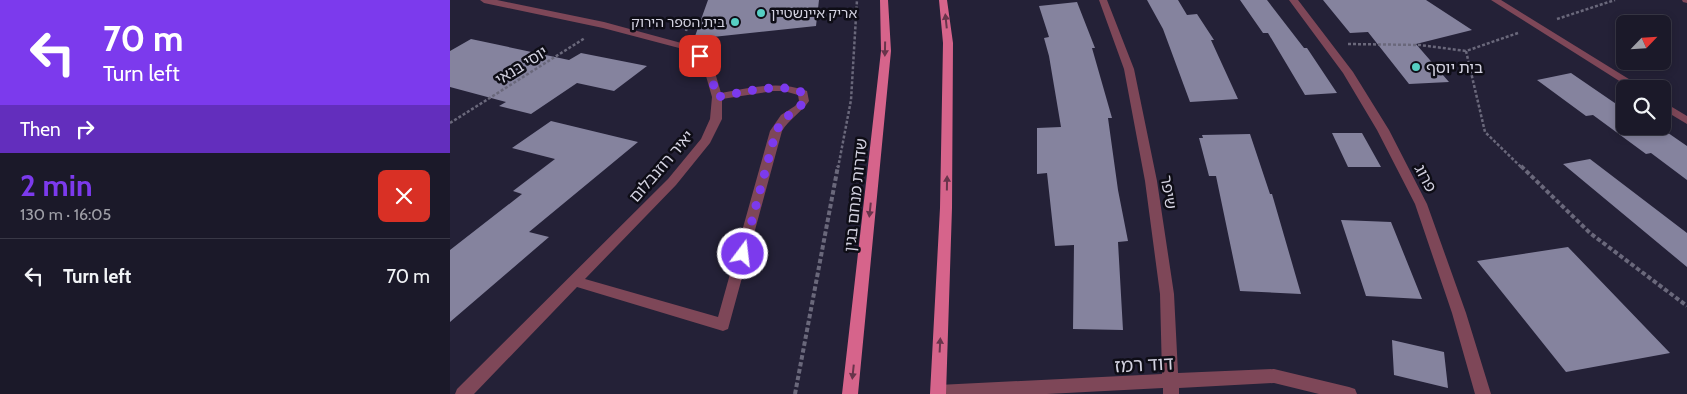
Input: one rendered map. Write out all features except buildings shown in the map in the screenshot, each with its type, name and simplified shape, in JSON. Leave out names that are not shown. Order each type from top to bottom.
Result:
[{"type":"main road","name":"שדרות מנחם בגין","points":[[850,394],[886,51],[884,0]]},
{"type":"main road","points":[[938,393],[946,208],[948,43],[943,0]]},
{"type":"street","name":"יאיר רוזנבלום","points":[[462,394],[672,182],[706,140],[716,119],[717,97],[709,69],[700,56],[682,46],[662,39],[604,25],[484,0]]},
{"type":"street","name":"שיפר","points":[[1103,0],[1129,69],[1151,181],[1166,294],[1170,388]]},
{"type":"street","name":"פרוג","points":[[1293,0],[1348,72],[1383,130],[1421,204],[1459,313],[1483,394]]},
{"type":"street","points":[[1495,0],[1626,80]]},
{"type":"street","points":[[574,281],[724,325],[776,131],[785,118],[799,108],[804,101],[803,93],[784,87],[717,97]]},
{"type":"street","points":[[1671,110],[1687,121]]},
{"type":"street","name":"דוד רמז","points":[[938,393],[1170,388],[1274,376],[1349,394]]},
{"type":"path","points":[[795,394],[851,100],[857,0]]},
{"type":"path","points":[[1327,43],[1420,45],[1466,51],[1615,0]]},
{"type":"path","name":"יוסי בנאי","points":[[450,123],[604,25]]},
{"type":"path","points":[[1466,51],[1484,132],[1590,233],[1687,306]]},
{"type":"place","name":"אריק איינשטיין","points":[[761,13]]},
{"type":"place","name":"בית הספר הירוק","points":[[735,22]]},
{"type":"place","name":"בית יוסף","points":[[1416,67]]},
{"type":"route","points":[[700,56],[709,69],[717,97],[784,87],[803,93],[804,101],[799,108],[785,118],[776,131],[743,254]]}]
